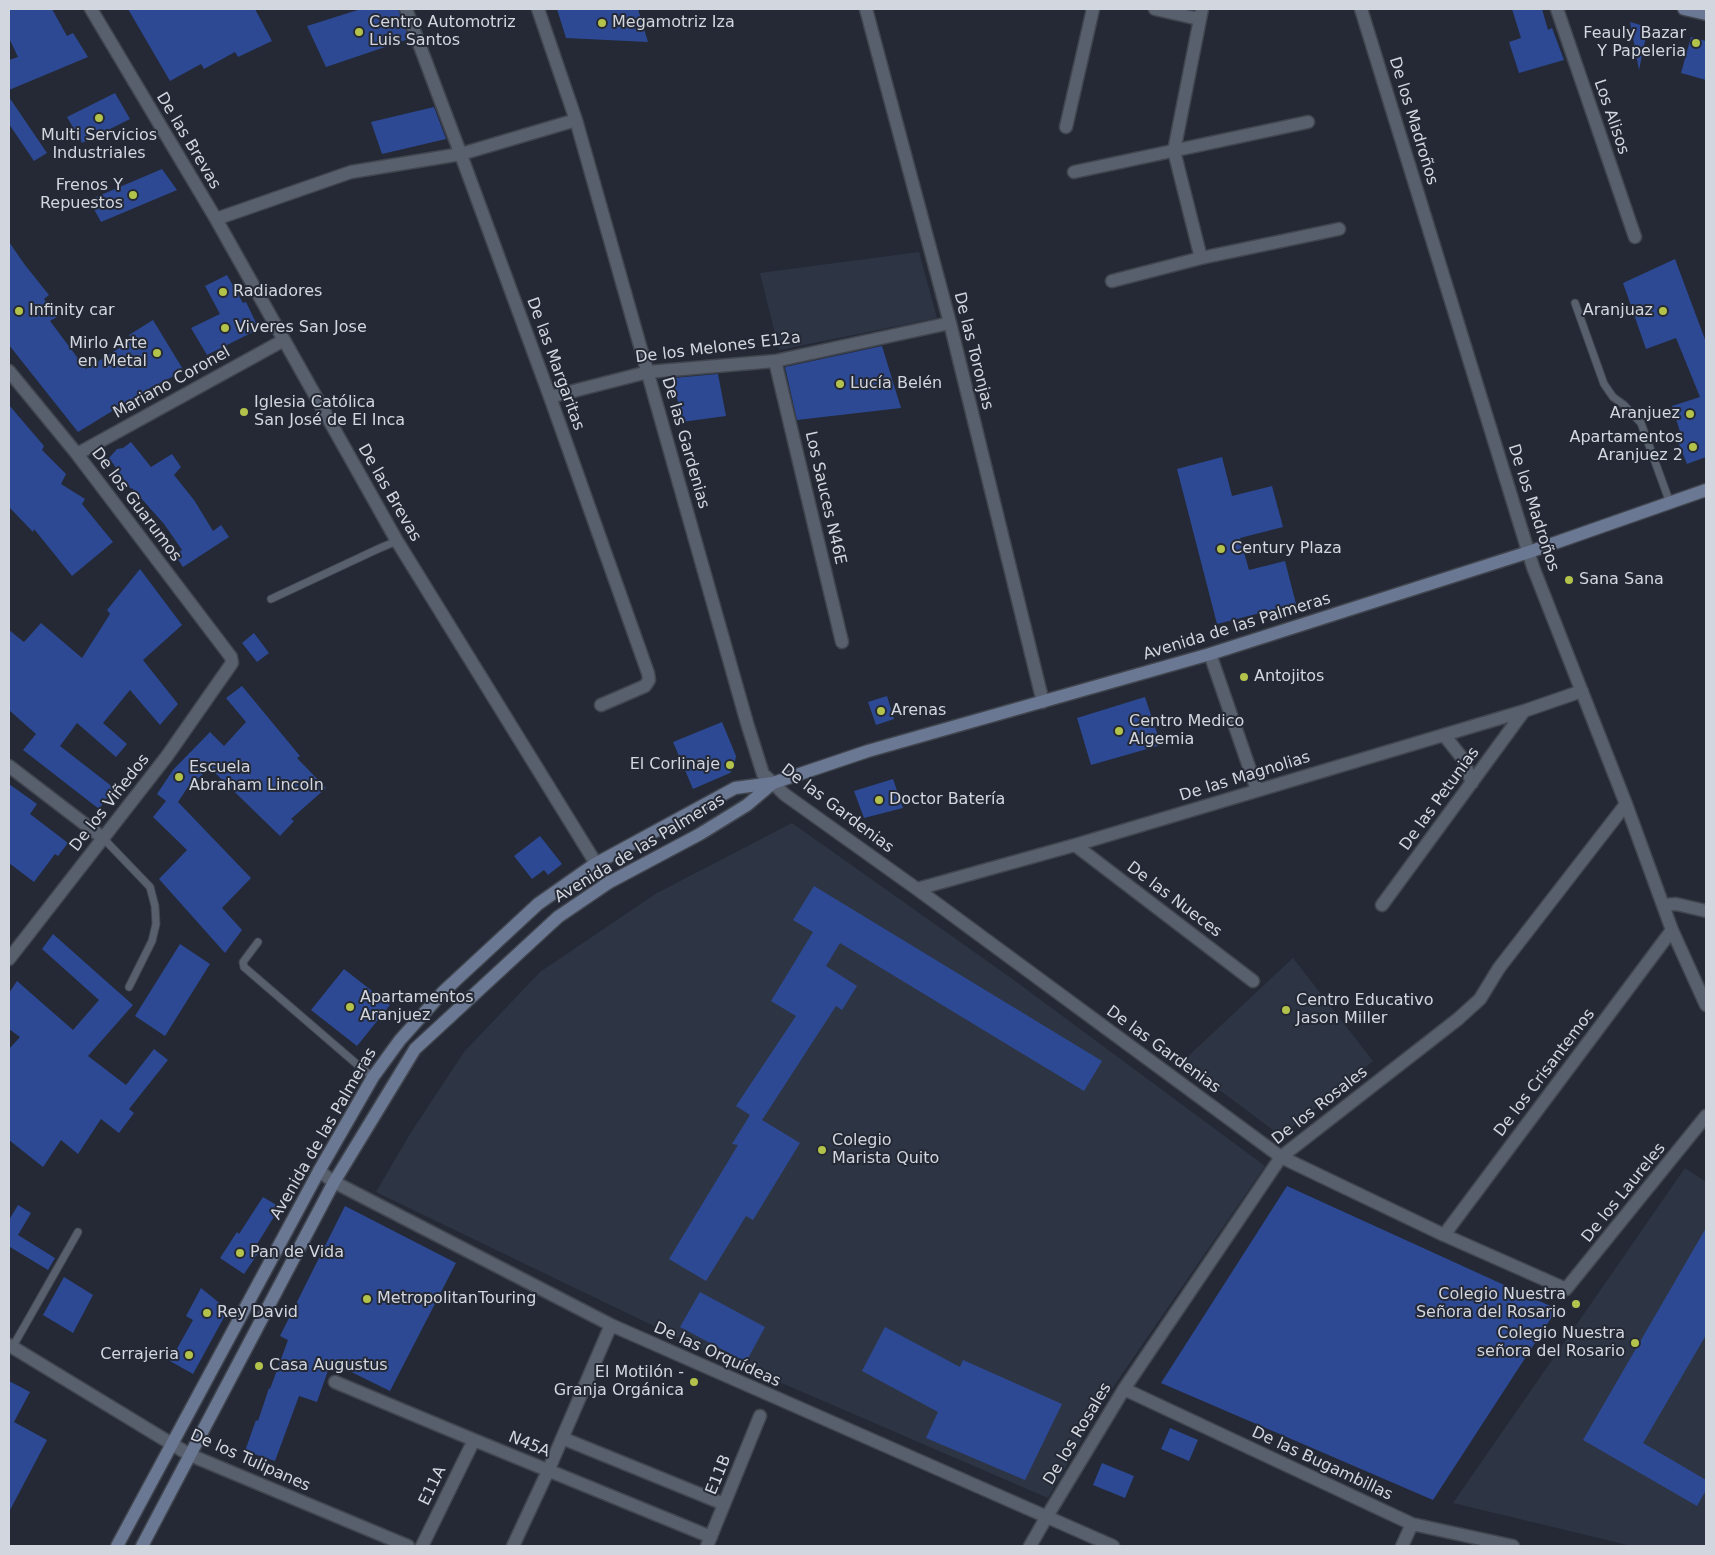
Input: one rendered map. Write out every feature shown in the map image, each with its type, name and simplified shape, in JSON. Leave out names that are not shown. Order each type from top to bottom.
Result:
[{"type":"street","name":"De las Brevas","points":[[91,9],[216,219],[397,541],[608,883]]},
{"type":"street","name":"De las Margaritas","points":[[406,9],[550,398],[649,680],[645,686],[600,706]]},
{"type":"street","name":"De las Gardenias","points":[[538,9],[576,120],[747,723],[764,774],[784,794],[917,889],[1281,1157],[1444,1235],[1566,1289]]},
{"type":"street","name":"De las Toronjas","points":[[866,9],[950,323],[1043,702]]},
{"type":"street","points":[[1066,127],[1093,9]]},
{"type":"street","points":[[1155,9],[1200,14],[1174,151],[1201,258]]},
{"type":"street","name":"De los Madroños","points":[[1361,9],[1533,567],[1626,804],[1672,930],[1706,1005]]},
{"type":"street","name":"Los Alisos","points":[[1557,9],[1635,237]]},
{"type":"street","points":[[1684,9],[1706,14]]},
{"type":"street","points":[[216,219],[351,172],[461,154],[576,120]]},
{"type":"street","points":[[1074,172],[1308,122]]},
{"type":"street","points":[[1112,281],[1201,258],[1339,229]]},
{"type":"street","name":"De los Melones E12a","points":[[550,398],[648,372],[775,361],[950,323]]},
{"type":"street","name":"Mariano Coronel","points":[[77,454],[284,340]]},
{"type":"street","name":"Los Sauces N46E","points":[[775,361],[842,642]]},
{"type":"street","name":"De los Guarumos","points":[[9,370],[77,454],[231,657],[232,663]]},
{"type":"street","name":"Avenida de las Palmeras","points":[[117,1546],[319,1171],[374,1077],[400,1040],[443,992],[538,904],[595,864],[735,788],[773,783],[868,751],[1210,654],[1529,552],[1706,490]]},
{"type":"street","points":[[1210,654],[1256,790]]},
{"type":"street","name":"De los Viñedos","points":[[9,959],[167,756],[232,663]]},
{"type":"street","name":"De las Magnolias","points":[[917,889],[1524,712],[1582,691]]},
{"type":"street","name":"De las Petunias","points":[[1382,905],[1524,712]]},
{"type":"street","points":[[1444,735],[1463,759],[1472,783]]},
{"type":"street","points":[[9,766],[103,838]]},
{"type":"street","name":"Avenida de las Palmeras","points":[[142,1546],[334,1182],[415,1049],[558,917],[608,883],[700,834],[747,805],[773,783]]},
{"type":"street","name":"De los Rosales","points":[[1030,1546],[1124,1389],[1281,1157],[1458,1019],[1480,998],[1499,968],[1626,804]]},
{"type":"street","name":"De las Nueces","points":[[1075,844],[1253,981]]},
{"type":"street","points":[[1663,905],[1676,904],[1706,911]]},
{"type":"street","name":"De los Crisantemos","points":[[1444,1235],[1672,930]]},
{"type":"street","name":"De los Laureles","points":[[1566,1289],[1706,1116]]},
{"type":"street","name":"De las Orquídeas","points":[[319,1171],[334,1182],[611,1325],[1113,1546]]},
{"type":"street","points":[[513,1546],[548,1471],[611,1325]]},
{"type":"street","name":"De los Tulipanes","points":[[11,1346],[190,1455],[408,1546]]},
{"type":"street","name":"N45A","points":[[335,1382],[548,1471],[709,1542]]},
{"type":"street","name":"De las Bugambillas","points":[[1124,1389],[1412,1524],[1513,1546]]},
{"type":"street","name":"E11B","points":[[709,1542],[760,1416]]},
{"type":"street","points":[[562,1438],[724,1504]]},
{"type":"street","name":"E11A","points":[[422,1546],[474,1440]]},
{"type":"street","points":[[1402,1546],[1412,1524]]},
{"type":"lane","points":[[1575,303],[1604,384],[1613,397],[1624,405],[1641,423],[1670,503]]},
{"type":"lane","points":[[271,599],[397,541]]},
{"type":"lane","points":[[103,838],[150,887],[155,906],[156,924],[152,941],[129,987]]},
{"type":"lane","points":[[258,942],[243,962],[244,967],[374,1077]]},
{"type":"lane","points":[[11,1346],[78,1232]]},
{"type":"shaded area","points":[[919,252],[937,318],[779,350],[760,273]]},
{"type":"shaded area","name":"Colegio Marista Quito","points":[[792,823],[1011,978],[1265,1166],[1103,1402],[1048,1498],[689,1343],[376,1192],[410,1134],[464,1052],[540,972],[657,893]]},
{"type":"shaded area","name":"Centro Educativo Jason Miller","points":[[1293,958],[1373,1061],[1281,1136],[1182,1062]]},
{"type":"shaded area","name":"Colegio Nuestra señora del Rosario","points":[[1685,1168],[1706,1182],[1706,1546],[1632,1546],[1453,1503]]},
{"type":"building","points":[[9,9],[52,9],[67,36],[73,33],[88,57],[9,90],[9,60],[18,57],[9,38]]},
{"type":"building","points":[[128,9],[255,9],[272,41],[238,57],[235,52],[204,69],[201,64],[170,81]]},
{"type":"building","name":"Centro Automotriz Luis Santos","points":[[361,9],[398,9],[409,39],[326,67],[307,26]]},
{"type":"building","name":"Megamotriz Iza","points":[[557,9],[638,9],[648,42],[566,38]]},
{"type":"building","points":[[1512,9],[1542,9],[1548,30],[1552,28],[1564,60],[1519,73],[1509,42],[1521,38]]},
{"type":"building","points":[[1630,22],[1648,27],[1639,70]]},
{"type":"building","points":[[1691,37],[1706,41],[1706,80],[1681,73]]},
{"type":"building","name":"Multi Servicios Industriales","points":[[115,93],[130,119],[82,143],[67,117]]},
{"type":"building","points":[[9,97],[47,153],[34,161],[9,124]]},
{"type":"building","points":[[434,107],[446,139],[382,154],[371,122]]},
{"type":"building","name":"Frenos Y Repuestos","points":[[162,169],[177,190],[101,222],[89,200]]},
{"type":"building","points":[[9,242],[49,295],[44,299],[57,317],[50,321],[86,369],[132,340],[129,335],[153,320],[184,371],[150,388],[78,432],[9,345]]},
{"type":"building","name":"Aranjuaz","points":[[1675,259],[1706,342],[1706,457],[1687,464],[1676,437],[1681,435],[1672,406],[1700,397],[1676,338],[1646,349],[1623,283]]},
{"type":"building","name":"Viveres San Jose","points":[[227,275],[243,303],[246,302],[259,329],[207,355],[191,328],[220,314],[205,286]]},
{"type":"building","name":"Lucía Belén","points":[[882,346],[901,408],[797,420],[785,367]]},
{"type":"building","points":[[718,374],[726,416],[682,422],[673,378]]},
{"type":"building","points":[[9,405],[44,446],[42,450],[66,474],[61,484],[85,499],[82,504],[113,542],[72,576],[34,529],[33,532],[9,507]]},
{"type":"building","points":[[131,442],[151,467],[172,454],[181,467],[174,475],[194,500],[213,531],[221,525],[229,537],[183,567],[175,555],[182,550],[164,524],[131,489],[109,458],[117,449],[123,448]]},
{"type":"building","name":"Century Plaza","points":[[1222,457],[1232,496],[1272,486],[1283,527],[1240,538],[1249,570],[1285,561],[1296,604],[1217,624],[1177,469]]},
{"type":"building","points":[[140,569],[182,625],[143,660],[178,704],[160,725],[130,690],[103,723],[127,744],[116,757],[77,723],[60,746],[114,788],[99,809],[23,750],[36,734],[9,710],[9,630],[24,642],[41,623],[82,658],[110,614],[107,610]]},
{"type":"building","points":[[254,633],[269,653],[257,662],[242,643]]},
{"type":"building","points":[[242,686],[300,756],[297,758],[326,788],[291,819],[294,821],[280,836],[210,768],[188,787],[178,802],[251,878],[222,908],[242,930],[225,953],[159,879],[187,850],[153,817],[166,801],[157,794],[173,770],[210,732],[224,746],[246,722],[226,698]]},
{"type":"building","name":"Arenas","points":[[887,696],[894,719],[876,725],[868,702]]},
{"type":"building","name":"Centro Medico Algemia","points":[[1145,697],[1161,745],[1091,765],[1077,718]]},
{"type":"building","points":[[722,722],[736,756],[734,767],[730,773],[693,789],[673,742]]},
{"type":"building","name":"Doctor Batería","points":[[893,779],[903,808],[864,818],[854,791]]},
{"type":"building","points":[[9,784],[37,804],[30,814],[68,843],[58,856],[55,854],[34,882],[9,863]]},
{"type":"building","points":[[540,836],[562,864],[548,875],[544,870],[532,879],[514,856]]},
{"type":"building","points":[[814,886],[1102,1061],[1084,1091],[840,943],[826,966],[857,986],[842,1010],[836,1006],[762,1120],[800,1143],[753,1220],[746,1216],[706,1281],[669,1259],[738,1145],[732,1144],[750,1115],[736,1106],[796,1016],[771,1001],[813,932],[793,920]]},
{"type":"building","points":[[53,934],[133,1005],[88,1056],[126,1085],[154,1049],[168,1060],[129,1109],[134,1113],[119,1133],[101,1119],[78,1154],[61,1140],[43,1167],[9,1140],[9,1049],[20,1037],[9,1029],[9,993],[17,981],[73,1030],[99,1000],[42,949]]},
{"type":"building","points":[[180,944],[210,964],[165,1036],[135,1016]]},
{"type":"building","name":"Apartamentos Aranjuez","points":[[344,969],[390,1005],[357,1046],[311,1010]]},
{"type":"building","points":[[1287,1186],[1557,1309],[1433,1500],[1161,1383]]},
{"type":"building","points":[[263,1197],[280,1207],[256,1246],[261,1249],[244,1274],[220,1258],[237,1232],[239,1234]]},
{"type":"building","points":[[18,1205],[31,1213],[18,1235],[55,1258],[48,1270],[10,1247],[9,1249],[9,1220]]},
{"type":"building","name":"MetropolitanTouring","points":[[345,1206],[456,1263],[390,1391],[331,1362],[317,1402],[299,1396],[275,1461],[245,1451],[288,1340],[280,1336]]},
{"type":"building","points":[[1706,1228],[1706,1335],[1643,1443],[1706,1480],[1706,1490],[1697,1506],[1583,1440]]},
{"type":"building","points":[[64,1277],[93,1295],[73,1333],[43,1315]]},
{"type":"building","points":[[201,1288],[228,1310],[193,1374],[170,1361],[193,1320],[186,1316]]},
{"type":"building","points":[[700,1292],[765,1327],[746,1362],[680,1327]]},
{"type":"building","points":[[885,1327],[960,1367],[963,1360],[1062,1404],[1025,1480],[926,1438],[938,1412],[862,1371]]},
{"type":"building","points":[[9,1381],[30,1392],[14,1422],[47,1440],[9,1512]]},
{"type":"building","points":[[1170,1428],[1198,1440],[1189,1461],[1161,1449]]},
{"type":"building","points":[[1102,1463],[1134,1476],[1125,1498],[1093,1485]]},
{"type":"place","name":"Megamotriz Iza","points":[[602,23]]},
{"type":"place","name":"Centro Automotriz Luis Santos","points":[[359,32]]},
{"type":"place","name":"Feauly Bazar Y Papeleria","points":[[1696,43]]},
{"type":"place","name":"Multi Servicios Industriales","points":[[99,118]]},
{"type":"place","name":"Frenos Y Repuestos","points":[[133,195]]},
{"type":"place","name":"Radiadores","points":[[223,292]]},
{"type":"place","name":"Infinity car","points":[[19,311]]},
{"type":"place","name":"Aranjuaz","points":[[1663,311]]},
{"type":"place","name":"Viveres San Jose","points":[[225,328]]},
{"type":"place","name":"Mirlo Arte en Metal","points":[[157,353]]},
{"type":"place","name":"Lucía Belén","points":[[840,384]]},
{"type":"place","name":"Iglesia Católica San José de El Inca","points":[[244,412]]},
{"type":"place","name":"Aranjuez","points":[[1690,414]]},
{"type":"place","name":"Apartamentos Aranjuez 2","points":[[1693,447]]},
{"type":"place","name":"Century Plaza","points":[[1221,549]]},
{"type":"place","name":"Sana Sana","points":[[1569,580]]},
{"type":"place","name":"Antojitos","points":[[1244,677]]},
{"type":"place","name":"Arenas","points":[[881,711]]},
{"type":"place","name":"Centro Medico Algemia","points":[[1119,731]]},
{"type":"place","name":"El Corlinaje","points":[[730,765]]},
{"type":"place","name":"Escuela Abraham Lincoln","points":[[179,777]]},
{"type":"place","name":"Doctor Batería","points":[[879,800]]},
{"type":"place","name":"Apartamentos Aranjuez","points":[[350,1007]]},
{"type":"place","name":"Centro Educativo Jason Miller","points":[[1286,1010]]},
{"type":"place","name":"Colegio Marista Quito","points":[[822,1150]]},
{"type":"place","name":"Pan de Vida","points":[[240,1253]]},
{"type":"place","name":"MetropolitanTouring","points":[[367,1299]]},
{"type":"place","name":"Colegio Nuestra Señora del Rosario","points":[[1576,1304]]},
{"type":"place","name":"Rey David","points":[[207,1313]]},
{"type":"place","name":"Colegio Nuestra señora del Rosario","points":[[1635,1343]]},
{"type":"place","name":"Cerrajeria","points":[[189,1355]]},
{"type":"place","name":"Casa Augustus","points":[[259,1366]]},
{"type":"place","name":"El Motilón - Granja Orgánica","points":[[694,1382]]}]
